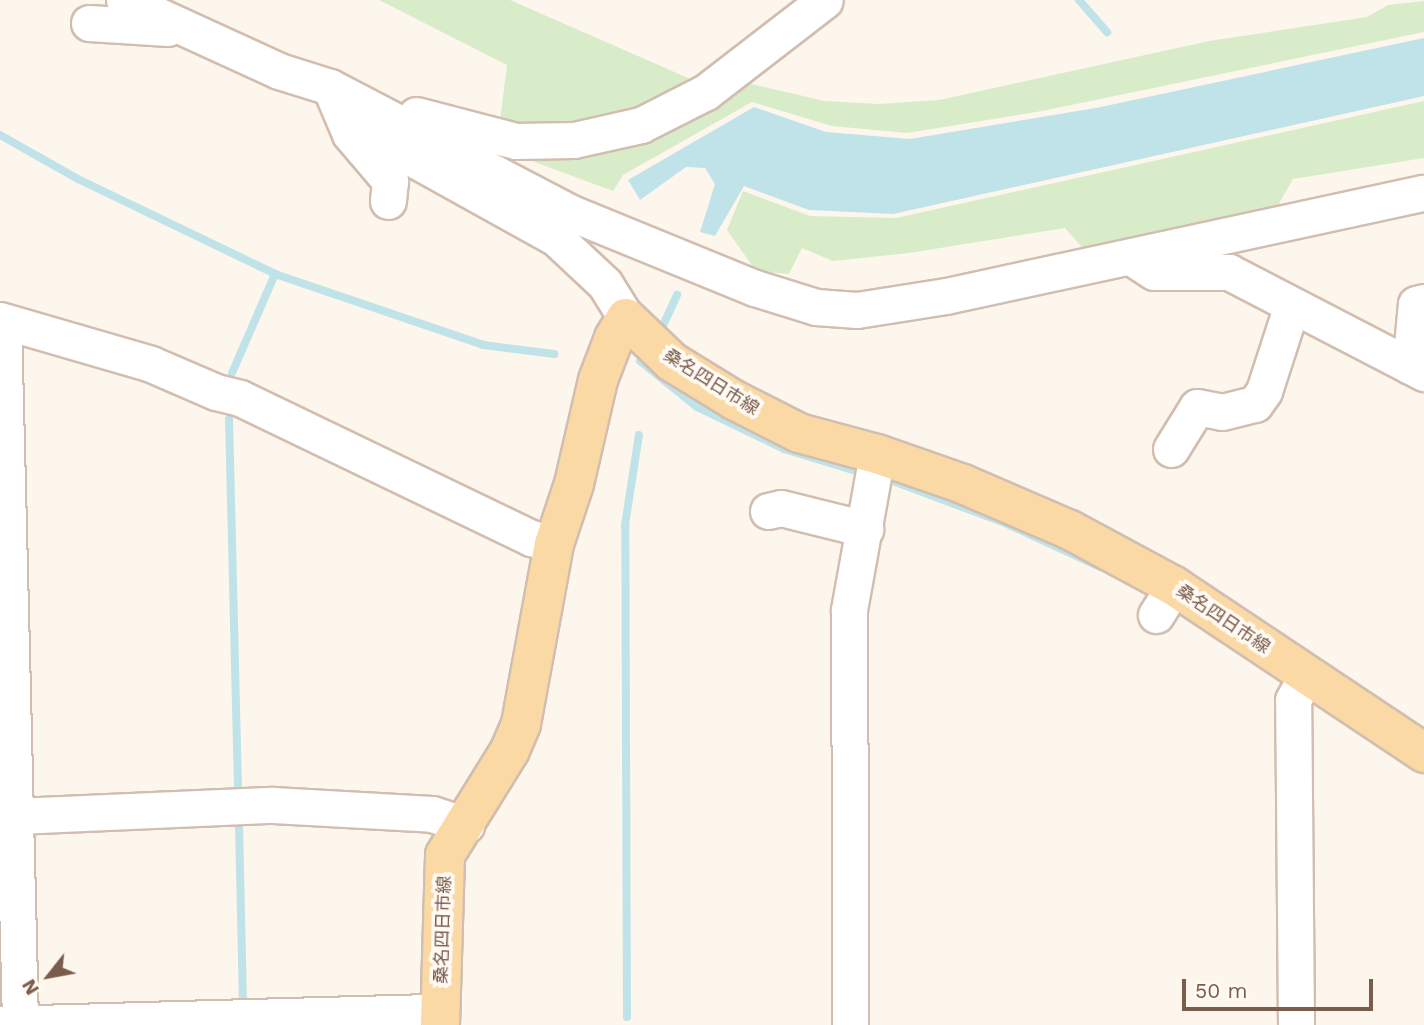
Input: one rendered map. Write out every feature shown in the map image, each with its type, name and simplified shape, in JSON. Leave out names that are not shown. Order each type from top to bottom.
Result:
[{"type":"main road","name":"桑名四日市線","points":[[440,1019],[445,855],[510,750],[521,724],[554,544],[574,484],[598,380],[620,328],[734,400],[799,433],[877,454],[963,484],[1070,530],[1165,600],[1300,687],[1424,753]]},
{"type":"street","points":[[124,0],[279,71],[446,125],[516,141],[574,140],[641,125],[706,92],[825,0]]},
{"type":"street","points":[[89,23],[189,30]]},
{"type":"street","points":[[330,88],[350,134],[390,181],[388,201]]},
{"type":"street","points":[[330,88],[408,156],[556,238],[573,252],[605,284],[620,328]]},
{"type":"street","points":[[330,88],[571,213],[743,284],[816,307],[857,310],[895,305],[1424,193]]},
{"type":"street","points":[[505,239],[565,264],[573,252]]},
{"type":"street","points":[[1129,257],[1154,272],[1229,272],[1417,369],[1416,304],[1424,302]]},
{"type":"street","points":[[1171,449],[1198,407],[1222,412],[1255,404],[1264,391],[1292,305]]},
{"type":"street","points":[[816,307],[842,324],[879,333]]},
{"type":"street","points":[[440,1019],[13,1024],[16,816],[1,321],[151,364],[216,392],[240,398],[362,460],[531,538],[554,544]]},
{"type":"street","points":[[850,1025],[849,610],[877,454]]},
{"type":"street","points":[[768,511],[781,508],[867,513]]},
{"type":"street","points":[[1296,1025],[1300,687]]},
{"type":"street","points":[[16,816],[273,805],[432,814],[466,825]]},
{"type":"green space","points":[[379,0],[510,0],[695,81],[619,117],[572,129],[500,121],[507,65]]},
{"type":"green space","points":[[1424,1],[1424,32],[1042,111],[907,133],[832,126],[752,102],[623,175],[613,191],[521,157],[555,158],[604,153],[644,142],[690,121],[747,83],[825,101],[878,104],[939,100],[1209,41],[1367,17],[1388,5]]},
{"type":"green space","points":[[1424,101],[1424,158],[1293,179],[1277,207],[1085,251],[1065,228],[909,253],[833,261],[802,248],[789,274],[756,271],[727,230],[743,191],[810,216],[896,218]]},
{"type":"water","points":[[1424,38],[1424,96],[893,214],[809,210],[744,186],[715,236],[700,232],[715,184],[705,168],[686,167],[640,200],[628,180],[754,107],[826,132],[910,139],[1096,108]]},
{"type":"waterway","points":[[1079,0],[1107,32]]},
{"type":"waterway","points":[[0,135],[78,179],[275,274],[483,345],[554,354]]},
{"type":"waterway","points":[[232,373],[275,274]]},
{"type":"waterway","points":[[660,332],[677,295]]},
{"type":"waterway","points":[[640,361],[697,407],[784,449],[866,474]]},
{"type":"waterway","points":[[229,419],[238,787]]},
{"type":"waterway","points":[[627,1017],[625,525],[639,435]]},
{"type":"waterway","points":[[882,477],[1005,523],[1100,567]]},
{"type":"waterway","points":[[239,827],[243,1000]]}]
